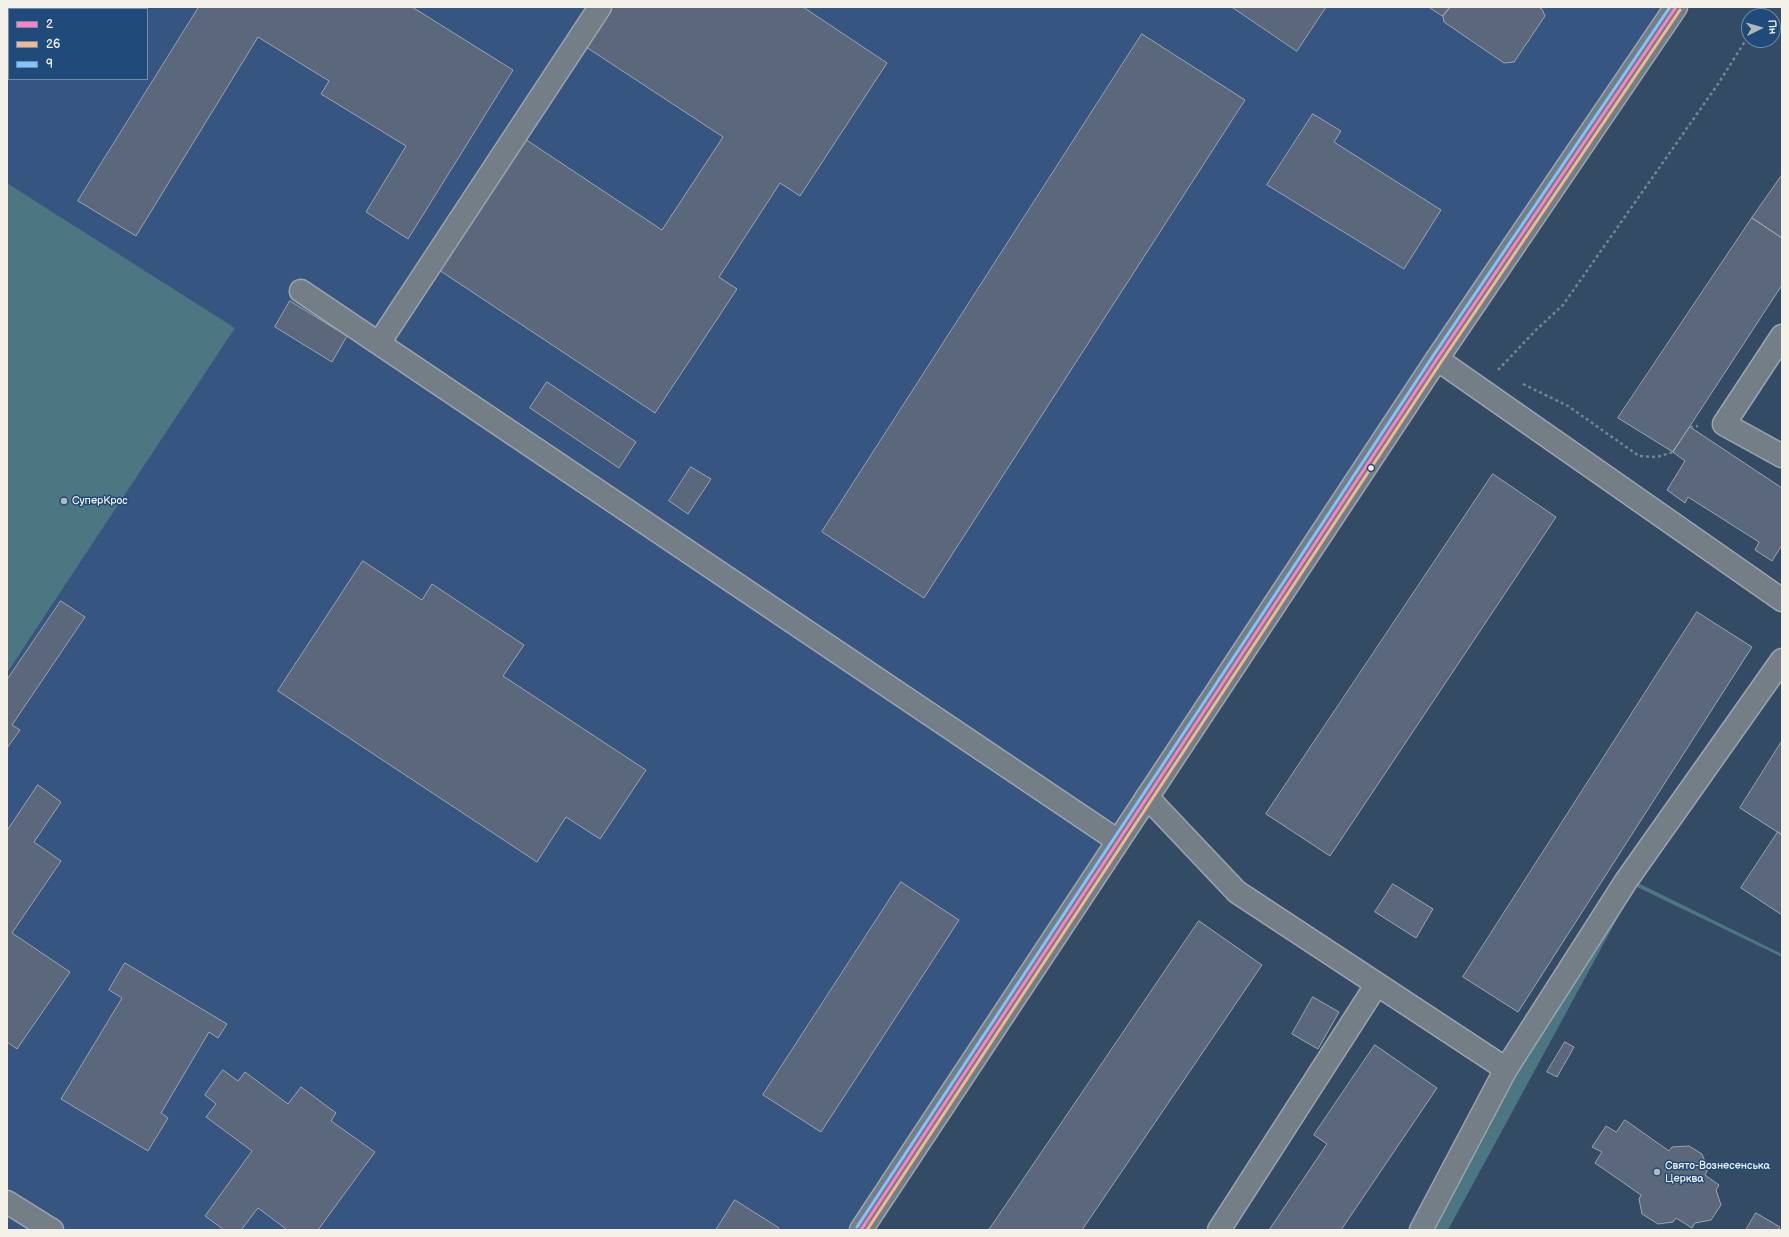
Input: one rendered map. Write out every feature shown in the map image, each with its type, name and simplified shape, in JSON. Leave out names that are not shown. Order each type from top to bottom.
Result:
[{"type":"main road","points":[[379,343],[600,7]]},
{"type":"main road","points":[[861,1230],[1437,359],[1676,7]]},
{"type":"main road","points":[[301,291],[1118,841]]},
{"type":"main road","points":[[1782,336],[1724,424],[1782,456]]},
{"type":"main road","points":[[1437,359],[1782,600]]},
{"type":"main road","points":[[1421,1230],[1506,1069],[1626,881],[1782,660]]},
{"type":"main road","points":[[1147,797],[1237,892],[1506,1069]]},
{"type":"main road","points":[[1219,1230],[1377,984]]},
{"type":"main road","points":[[7,1202],[52,1230]]},
{"type":"path","points":[[1502,374],[1496,372],[1568,299],[1714,90],[1741,48]]},
{"type":"path","points":[[1521,383],[1568,406],[1639,456],[1657,457],[1673,452]]},
{"type":"shaded area","points":[[7,7],[1676,7],[865,1230],[7,1230],[7,673],[235,328],[7,183]]},
{"type":"green space","name":"СуперКрос","points":[[7,183],[235,328],[7,673]]},
{"type":"green space","points":[[1626,877],[1782,954],[1782,957],[1635,886],[1448,1230],[1408,1230],[1502,1072]]},
{"type":"building","points":[[199,7],[412,7],[513,70],[408,239],[366,212],[406,146],[321,94],[329,81],[258,37],[136,236],[78,201]]},
{"type":"building","points":[[612,7],[803,7],[887,63],[800,196],[780,183],[719,277],[737,289],[655,413],[439,270],[525,139],[662,230],[723,137],[586,47]]},
{"type":"building","points":[[1232,7],[1326,7],[1297,51]]},
{"type":"building","points":[[1429,7],[1450,7],[1443,16]]},
{"type":"building","points":[[1450,7],[1538,7],[1542,9],[1545,16],[1514,62],[1504,63],[1444,22],[1443,16]]},
{"type":"building","points":[[1142,34],[1245,100],[924,598],[822,532]]},
{"type":"building","points":[[1313,114],[1341,131],[1334,142],[1441,210],[1404,269],[1267,185]]},
{"type":"building","points":[[1782,175],[1782,238],[1752,218]]},
{"type":"building","points":[[1752,218],[1782,238],[1782,285],[1673,452],[1618,418]]},
{"type":"building","points":[[290,301],[347,336],[332,362],[275,327]]},
{"type":"building","points":[[547,382],[636,442],[619,468],[530,408]]},
{"type":"building","points":[[1690,427],[1782,488],[1782,545],[1772,561],[1755,550],[1759,542],[1688,497],[1685,503],[1667,490],[1685,461],[1673,452]]},
{"type":"building","points":[[691,467],[711,479],[688,514],[669,501]]},
{"type":"building","points":[[1493,474],[1556,517],[1330,856],[1266,814]]},
{"type":"building","points":[[363,561],[422,600],[432,584],[524,645],[503,676],[646,770],[600,839],[566,817],[537,862],[278,691]]},
{"type":"building","points":[[61,601],[85,617],[12,725],[20,730],[7,748],[7,680]]},
{"type":"building","points":[[1697,612],[1752,647],[1518,1012],[1463,977]]},
{"type":"building","points":[[1782,741],[1782,835],[1740,808]]},
{"type":"building","points":[[38,785],[61,802],[34,842],[61,861],[12,933],[70,972],[17,1049],[7,1042],[7,831]]},
{"type":"building","points":[[1778,832],[1782,835],[1782,915],[1741,888]]},
{"type":"building","points":[[901,882],[959,920],[821,1132],[763,1095]]},
{"type":"building","points":[[1393,884],[1433,909],[1416,938],[1375,912]]},
{"type":"building","points":[[1199,921],[1262,965],[1082,1230],[989,1230]]},
{"type":"building","points":[[125,963],[227,1024],[218,1038],[209,1032],[161,1113],[168,1118],[148,1151],[61,1099],[122,998],[109,990]]},
{"type":"building","points":[[1313,997],[1339,1012],[1318,1049],[1292,1034]]},
{"type":"building","points":[[1565,1042],[1574,1047],[1557,1077],[1547,1072]]},
{"type":"building","points":[[1375,1045],[1437,1088],[1341,1230],[1269,1230],[1327,1144],[1314,1135]]},
{"type":"building","points":[[223,1070],[238,1081],[245,1072],[288,1104],[301,1087],[336,1113],[331,1121],[375,1152],[318,1230],[285,1230],[286,1229],[258,1208],[241,1230],[224,1230],[205,1216],[252,1151],[206,1117],[216,1104],[205,1095]]},
{"type":"building","name":"Свято-Вознесенська Церква","points":[[1625,1120],[1669,1151],[1672,1147],[1689,1146],[1702,1154],[1708,1169],[1705,1175],[1719,1185],[1716,1190],[1721,1205],[1711,1220],[1695,1223],[1692,1228],[1676,1218],[1673,1222],[1658,1224],[1642,1214],[1639,1199],[1641,1195],[1595,1163],[1602,1152],[1592,1147],[1606,1126],[1616,1132]]},
{"type":"building","points":[[735,1200],[779,1228],[778,1230],[716,1230]]},
{"type":"building","points":[[1756,1213],[1780,1227],[1778,1230],[1746,1230]]},
{"type":"transit line","name":"9","points":[[857,1227],[1433,356],[1670,7]]},
{"type":"transit line","name":"2","points":[[861,1230],[1437,359],[1676,7]]},
{"type":"transit line","name":"26","points":[[867,1230],[1441,362],[1680,10]]},
{"type":"place","name":"СуперКрос","points":[[64,501]]},
{"type":"place","name":"Свято-Вознесенська Церква","points":[[1657,1172]]}]
